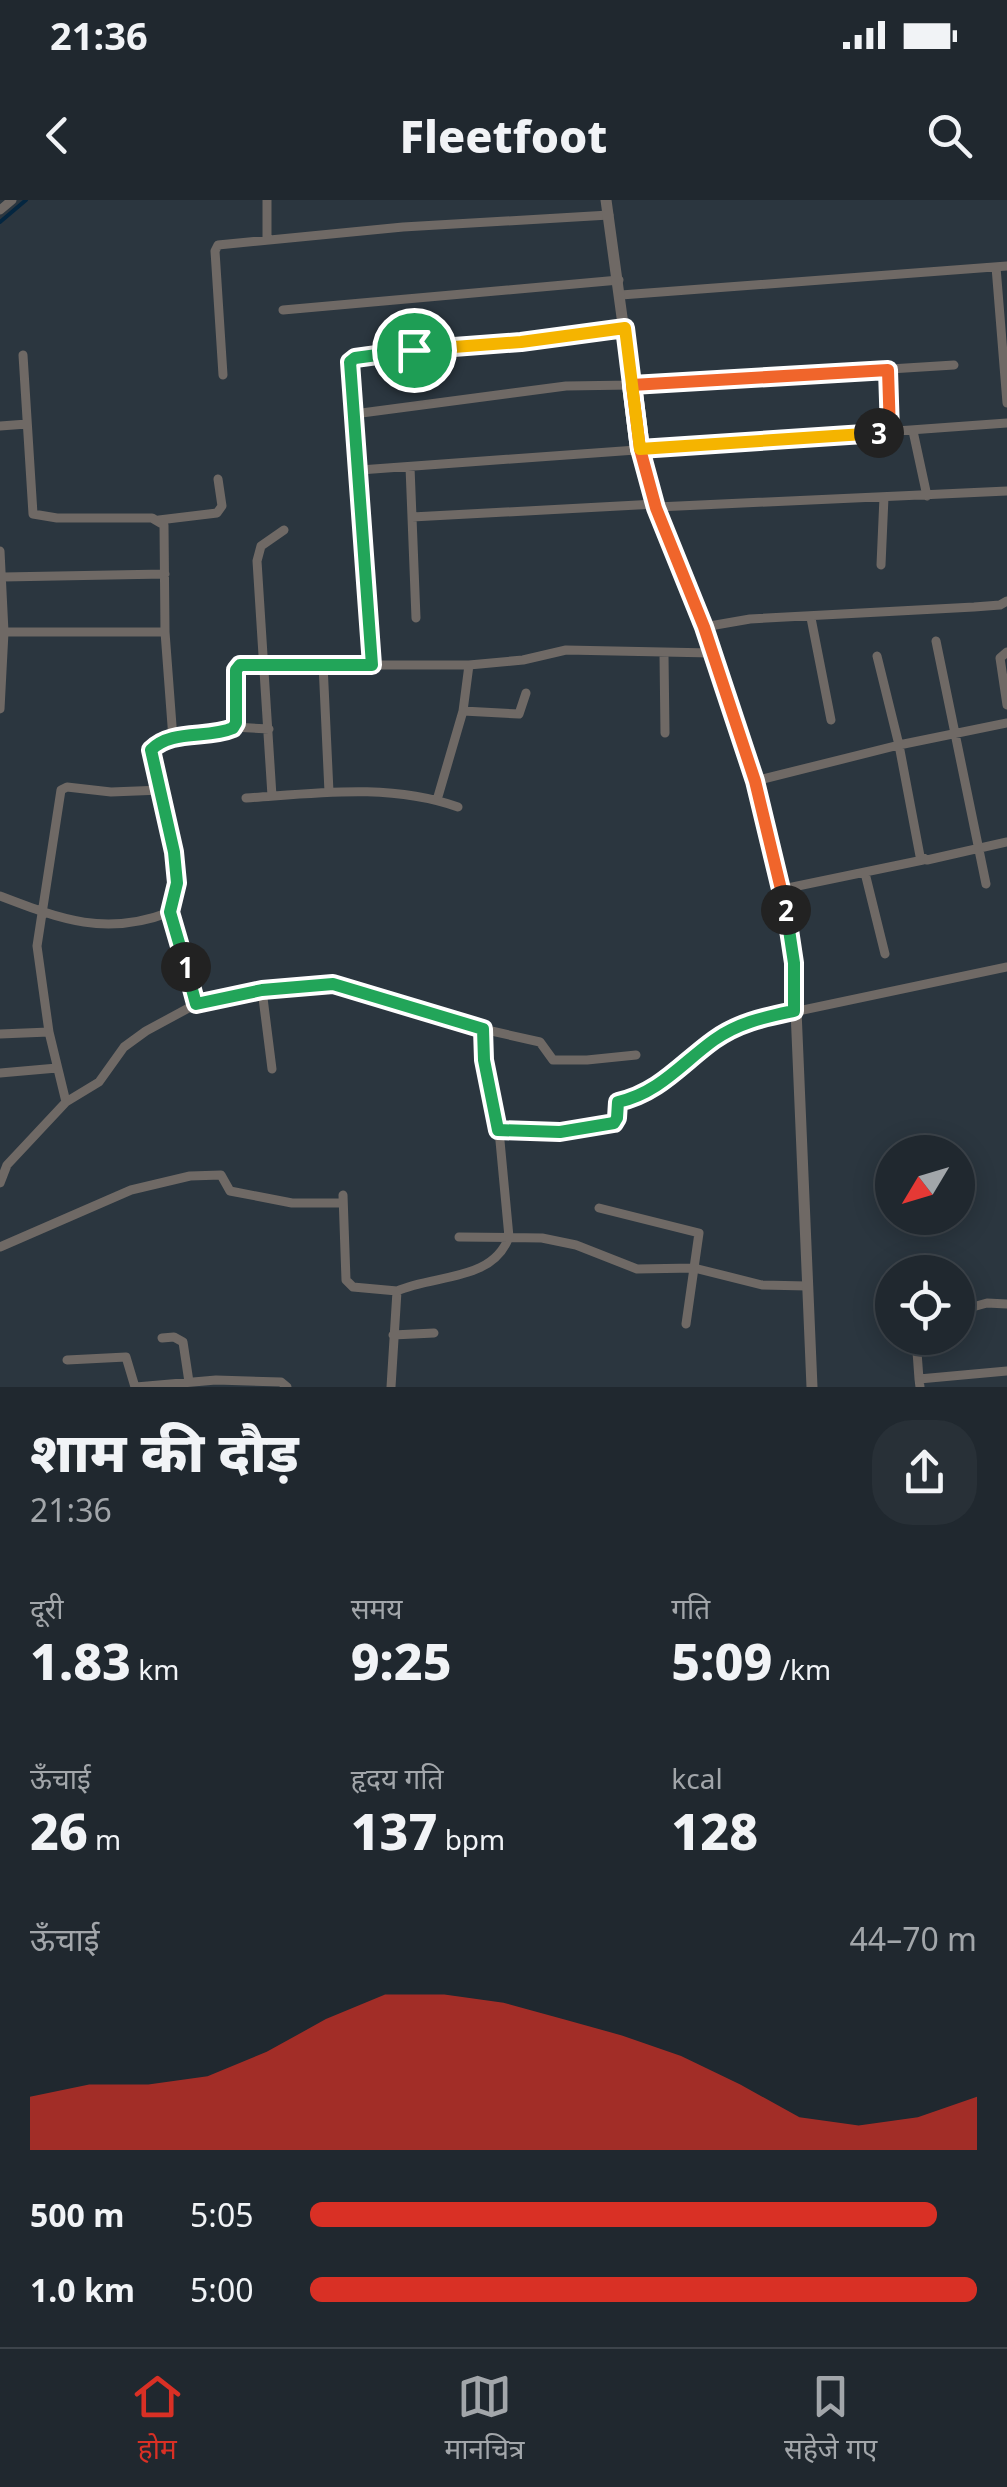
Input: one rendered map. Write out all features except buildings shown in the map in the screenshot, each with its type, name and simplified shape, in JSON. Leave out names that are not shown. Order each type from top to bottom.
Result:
[{"type":"street","points":[[0,210],[12,200]]},
{"type":"street","points":[[267,200],[267,238]]},
{"type":"street","points":[[606,200],[640,449],[656,506],[704,627],[755,781],[782,888],[794,963],[812,1387]]},
{"type":"street","points":[[223,375],[214,251],[220,244],[609,215]]},
{"type":"street","points":[[621,295],[1002,267],[1007,403]]},
{"type":"street","points":[[282,310],[618,280]]},
{"type":"street","points":[[372,665],[350,362],[355,358],[414,350],[521,342],[625,328]]},
{"type":"street","points":[[24,355],[31,502],[36,516],[159,520],[217,513],[222,506],[218,479]]},
{"type":"street","points":[[354,414],[566,386],[954,365]]},
{"type":"street","points":[[888,370],[890,432]]},
{"type":"street","points":[[360,470],[1007,423]]},
{"type":"street","points":[[0,426],[27,424]]},
{"type":"street","points":[[913,431],[927,496]]},
{"type":"street","points":[[410,468],[416,618]]},
{"type":"street","points":[[412,517],[489,515],[622,503],[656,506],[1007,491]]},
{"type":"street","points":[[882,564],[884,498]]},
{"type":"street","points":[[159,520],[164,525],[173,739]]},
{"type":"street","points":[[272,796],[258,553],[268,540],[284,530]]},
{"type":"street","points":[[0,551],[4,632],[0,709]]},
{"type":"street","points":[[3,577],[165,574]]},
{"type":"street","points":[[704,627],[750,619],[1000,605],[1007,601]]},
{"type":"street","points":[[812,618],[830,720]]},
{"type":"street","points":[[4,632],[166,632]]},
{"type":"street","points":[[936,641],[986,884]]},
{"type":"street","points":[[233,728],[237,666],[469,665],[524,660],[566,650],[712,654]]},
{"type":"street","points":[[1007,652],[1000,658],[1007,705]]},
{"type":"street","points":[[664,654],[664,732]]},
{"type":"street","points":[[877,656],[922,860]]},
{"type":"street","points":[[323,664],[328,792]]},
{"type":"street","points":[[437,800],[463,710],[469,665]]},
{"type":"street","points":[[463,710],[519,714],[526,693]]},
{"type":"street","points":[[755,781],[1007,722]]},
{"type":"street","points":[[196,1004],[170,912],[177,883],[174,852],[151,750],[173,739],[233,728],[269,729]]},
{"type":"street","points":[[66,1102],[48,1032],[37,960],[61,790],[162,790]]},
{"type":"street","points":[[246,798],[403,792],[458,807]]},
{"type":"street","points":[[782,888],[1007,842]]},
{"type":"street","points":[[865,873],[885,954]]},
{"type":"street","points":[[0,896],[44,913],[96,926],[170,912]]},
{"type":"street","points":[[498,1130],[560,1132],[614,1123],[618,1102],[650,1091],[714,1040],[751,1021],[1007,967]]},
{"type":"street","points":[[0,1182],[6,1165],[66,1102],[99,1082],[135,1038],[196,1004],[262,990],[333,984],[540,1042],[551,1058],[558,1061],[636,1055]]},
{"type":"street","points":[[262,990],[272,1069]]},
{"type":"street","points":[[0,1247],[108,1198],[190,1176],[222,1175],[230,1190],[292,1203],[343,1199],[348,1284],[397,1291],[489,1266],[504,1249],[508,1237],[483,1029]]},
{"type":"street","points":[[0,1034],[48,1032]]},
{"type":"street","points":[[0,1074],[57,1068]]},
{"type":"street","points":[[600,1208],[697,1231],[700,1242],[686,1324]]},
{"type":"street","points":[[459,1237],[566,1243],[637,1269],[694,1268],[762,1285],[808,1286]]},
{"type":"street","points":[[391,1387],[397,1291]]},
{"type":"street","points":[[975,1306],[1007,1304]]},
{"type":"street","points":[[393,1335],[434,1333]]},
{"type":"street","points":[[162,1338],[174,1337],[184,1342],[189,1382]]},
{"type":"street","points":[[918,1355],[920,1383],[1007,1371]]},
{"type":"street","points":[[67,1360],[126,1358],[136,1387],[189,1382],[281,1382],[287,1387]]},
{"type":"waterway","points":[[0,222],[26,200]]},
{"type":"route","points":[[414,350],[355,358],[350,362],[372,665],[237,666],[233,728],[152,747],[174,852],[177,883],[170,912],[196,1004],[262,990],[333,984],[483,1029],[484,1060],[498,1130],[544,1133],[614,1123],[618,1102],[650,1091],[736,1026],[794,1011],[794,963],[782,888],[755,781],[704,627],[656,508],[640,449],[632,385],[739,376],[888,370],[890,432],[640,449],[625,328],[521,342],[414,350]]}]
